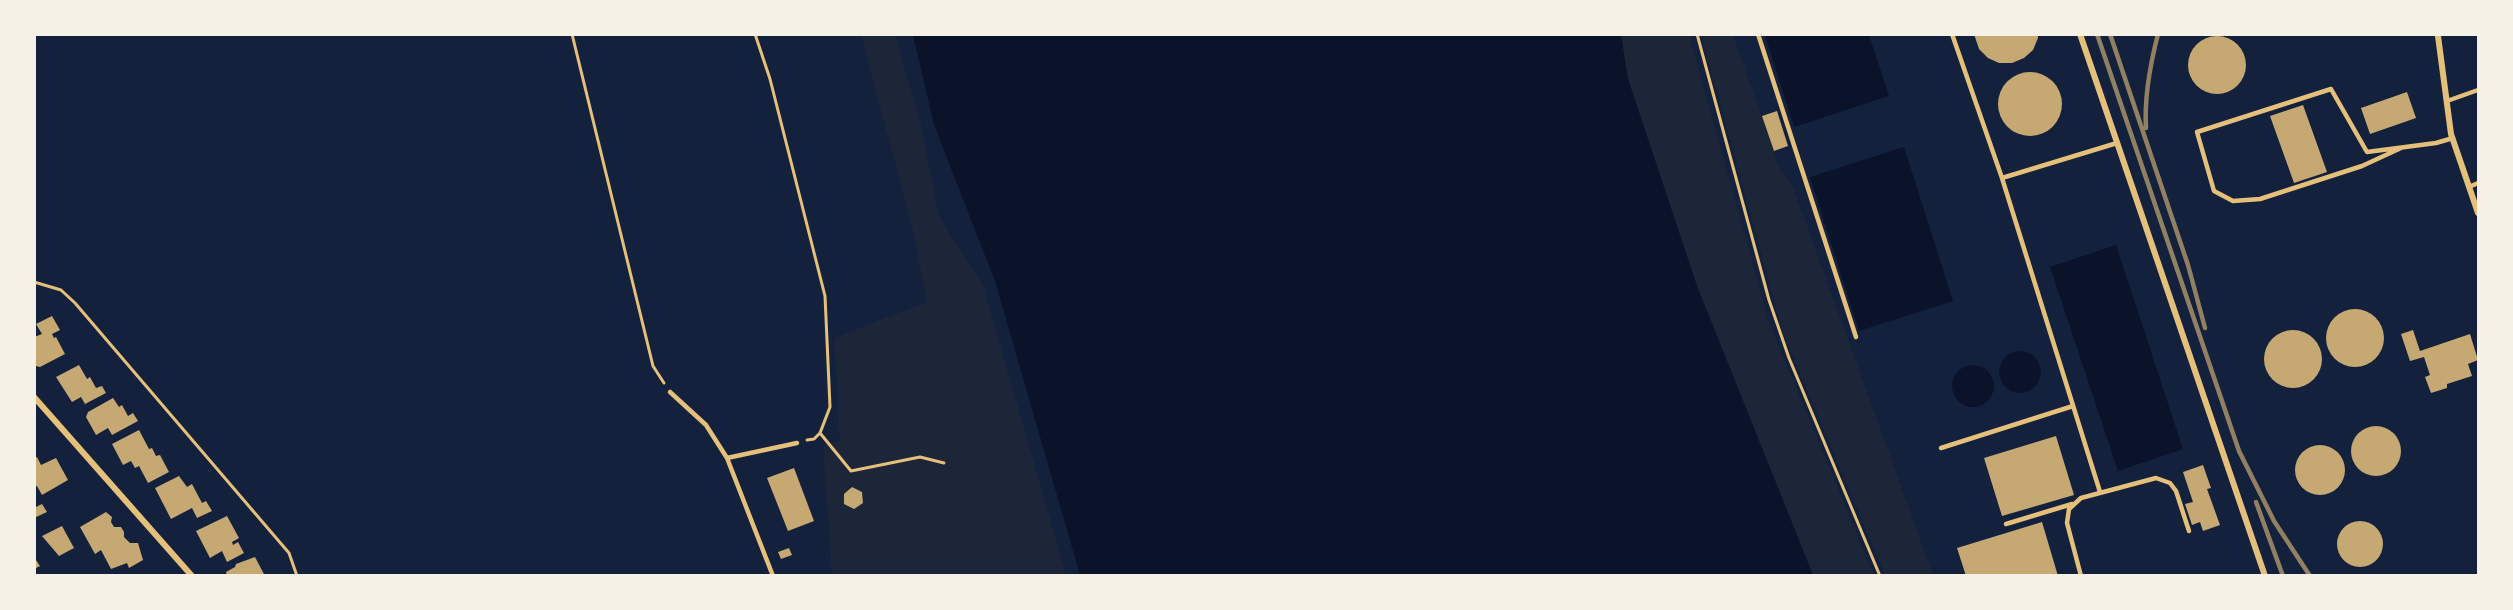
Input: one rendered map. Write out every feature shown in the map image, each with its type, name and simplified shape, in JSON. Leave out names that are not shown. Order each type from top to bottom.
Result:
[{"type":"street","points":[[2080,34],[2265,576]]},
{"type":"street","points":[[2438,36],[2453,138],[2478,213]]},
{"type":"street","points":[[34,397],[192,576]]},
{"type":"lane","points":[[1758,34],[1856,337]]},
{"type":"lane","points":[[1952,34],[2002,178],[2100,492]]},
{"type":"lane","points":[[2400,148],[2362,166],[2260,199],[2233,201],[2214,191],[2197,132],[2331,89],[2367,152],[2453,138]]},
{"type":"lane","points":[[2447,101],[2478,90]]},
{"type":"lane","points":[[2002,178],[2117,143]]},
{"type":"lane","points":[[2469,187],[2478,183]]},
{"type":"lane","points":[[670,392],[706,425],[727,458],[773,576]]},
{"type":"lane","points":[[1941,448],[2073,405]]},
{"type":"lane","points":[[727,458],[797,443]]},
{"type":"lane","points":[[2081,576],[2067,523],[2069,509],[2081,498],[2156,478],[2170,483],[2189,531]]},
{"type":"lane","points":[[2006,524],[2074,503]]},
{"type":"path","points":[[572,34],[653,366],[670,392]]},
{"type":"path","points":[[755,34],[770,79],[825,296],[830,407],[820,433],[814,439],[797,443]]},
{"type":"path","points":[[1696,34],[1769,300],[1790,358],[1880,576]]},
{"type":"path","points":[[34,282],[61,290],[75,303],[289,553],[297,576]]},
{"type":"path","points":[[820,433],[851,471],[920,457],[944,463]]},
{"type":"shaded area","points":[[861,35],[895,35],[921,125],[939,216],[983,286],[1066,575],[832,575],[823,444],[840,441],[834,338],[927,302],[912,226]]},
{"type":"shaded area","points":[[913,35],[1621,35],[1628,79],[1697,286],[1813,575],[1080,575],[995,281],[934,125]]},
{"type":"shaded area","points":[[1621,35],[1689,35],[1769,322],[1874,575],[1813,575],[1697,286],[1628,79]]},
{"type":"shaded area","points":[[1701,35],[1733,35],[1781,172],[1792,184],[1933,575],[1885,575],[1783,333]]},
{"type":"shaded area","points":[[1765,35],[1869,35],[1889,96],[1794,127]]},
{"type":"shaded area","points":[[1904,147],[1953,301],[1859,331],[1810,177]]},
{"type":"shaded area","points":[[2116,245],[2183,449],[2118,471],[2050,267]]},
{"type":"shaded area","points":[[2020,351],[2035,357],[2041,372],[2035,387],[2020,393],[2005,387],[1999,372],[2005,357]]},
{"type":"shaded area","points":[[1973,365],[1988,371],[1994,386],[1988,401],[1973,407],[1958,401],[1952,386],[1958,371]]},
{"type":"building","points":[[1974,34],[2038,34],[2038,38],[2033,50],[2024,58],[2012,63],[1999,63],[1988,58],[1979,49]]},
{"type":"building","points":[[2211,36],[2223,36],[2238,44],[2246,59],[2246,71],[2238,86],[2223,94],[2211,94],[2196,86],[2188,71],[2188,59],[2196,44]]},
{"type":"building","points":[[2024,72],[2036,72],[2053,81],[2060,92],[2062,104],[2060,116],[2053,127],[2036,136],[2024,136],[2012,131],[2003,122],[1998,110],[1998,98],[2003,86],[2012,77]]},
{"type":"building","points":[[2407,92],[2416,118],[2370,134],[2361,108]]},
{"type":"building","points":[[2303,105],[2327,172],[2294,183],[2270,116]]},
{"type":"building","points":[[1777,111],[1788,146],[1774,151],[1762,116]]},
{"type":"building","points":[[2355,309],[2366,311],[2379,322],[2384,338],[2382,349],[2371,362],[2355,367],[2344,365],[2331,354],[2326,338],[2328,327],[2339,314]]},
{"type":"building","points":[[52,316],[60,330],[52,334],[65,354],[40,367],[36,366],[34,337],[42,334],[36,324]]},
{"type":"building","points":[[2293,330],[2304,332],[2317,343],[2322,359],[2320,370],[2309,383],[2293,388],[2282,386],[2269,375],[2264,359],[2266,348],[2277,335]]},
{"type":"building","points":[[2413,330],[2420,351],[2470,334],[2478,360],[2468,364],[2472,376],[2447,384],[2447,388],[2431,393],[2425,377],[2430,375],[2424,357],[2410,361],[2401,334]]},
{"type":"building","points":[[79,365],[87,379],[90,377],[96,388],[102,386],[106,393],[85,404],[81,397],[72,402],[56,377]]},
{"type":"building","points":[[113,398],[119,407],[122,405],[128,416],[133,413],[138,421],[112,435],[108,428],[96,435],[86,417],[88,412]]},
{"type":"building","points":[[2376,426],[2394,433],[2401,451],[2394,469],[2376,476],[2358,469],[2351,451],[2358,433]]},
{"type":"building","points":[[139,430],[149,449],[152,448],[156,456],[160,455],[169,472],[148,483],[139,466],[135,468],[131,461],[123,465],[112,444]]},
{"type":"building","points":[[2056,436],[2074,495],[2002,516],[1984,458]]},
{"type":"building","points":[[2320,445],[2338,452],[2345,470],[2338,488],[2320,495],[2302,488],[2295,470],[2302,452]]},
{"type":"building","points":[[37,457],[41,465],[56,458],[68,480],[42,495],[37,486],[34,487],[34,458]]},
{"type":"building","points":[[2203,465],[2211,488],[2207,489],[2220,525],[2203,531],[2200,522],[2192,525],[2185,504],[2193,502],[2183,472]]},
{"type":"building","points":[[794,468],[814,521],[788,531],[767,478]]},
{"type":"building","points":[[179,476],[187,487],[192,484],[202,503],[206,501],[212,511],[197,518],[192,508],[171,519],[155,488]]},
{"type":"building","points":[[852,487],[862,492],[863,503],[854,509],[844,504],[844,494]]},
{"type":"building","points":[[42,504],[47,512],[34,518],[34,508]]},
{"type":"building","points":[[106,512],[112,517],[111,522],[114,527],[121,527],[124,537],[130,543],[138,543],[143,560],[129,568],[127,563],[111,569],[101,550],[95,554],[80,527]]},
{"type":"building","points":[[227,516],[239,538],[232,542],[233,545],[238,542],[244,553],[227,562],[222,551],[210,558],[196,531]]},
{"type":"building","points":[[2360,521],[2376,528],[2383,544],[2376,560],[2360,567],[2344,560],[2337,544],[2344,528]]},
{"type":"building","points":[[2042,522],[2058,576],[1966,576],[1957,548]]},
{"type":"building","points":[[62,526],[74,548],[59,556],[42,536]]},
{"type":"building","points":[[789,548],[792,555],[781,559],[778,552]]},
{"type":"building","points":[[34,557],[40,566],[34,569]]},
{"type":"building","points":[[255,557],[265,576],[227,576],[226,572],[236,564]]},
{"type":"railway","points":[[2097,34],[2239,451],[2274,521],[2310,576]]},
{"type":"railway","points":[[2110,34],[2188,265],[2205,328]]},
{"type":"railway","points":[[2146,128],[2148,81],[2158,34]]},
{"type":"railway","points":[[2256,502],[2283,576]]}]
